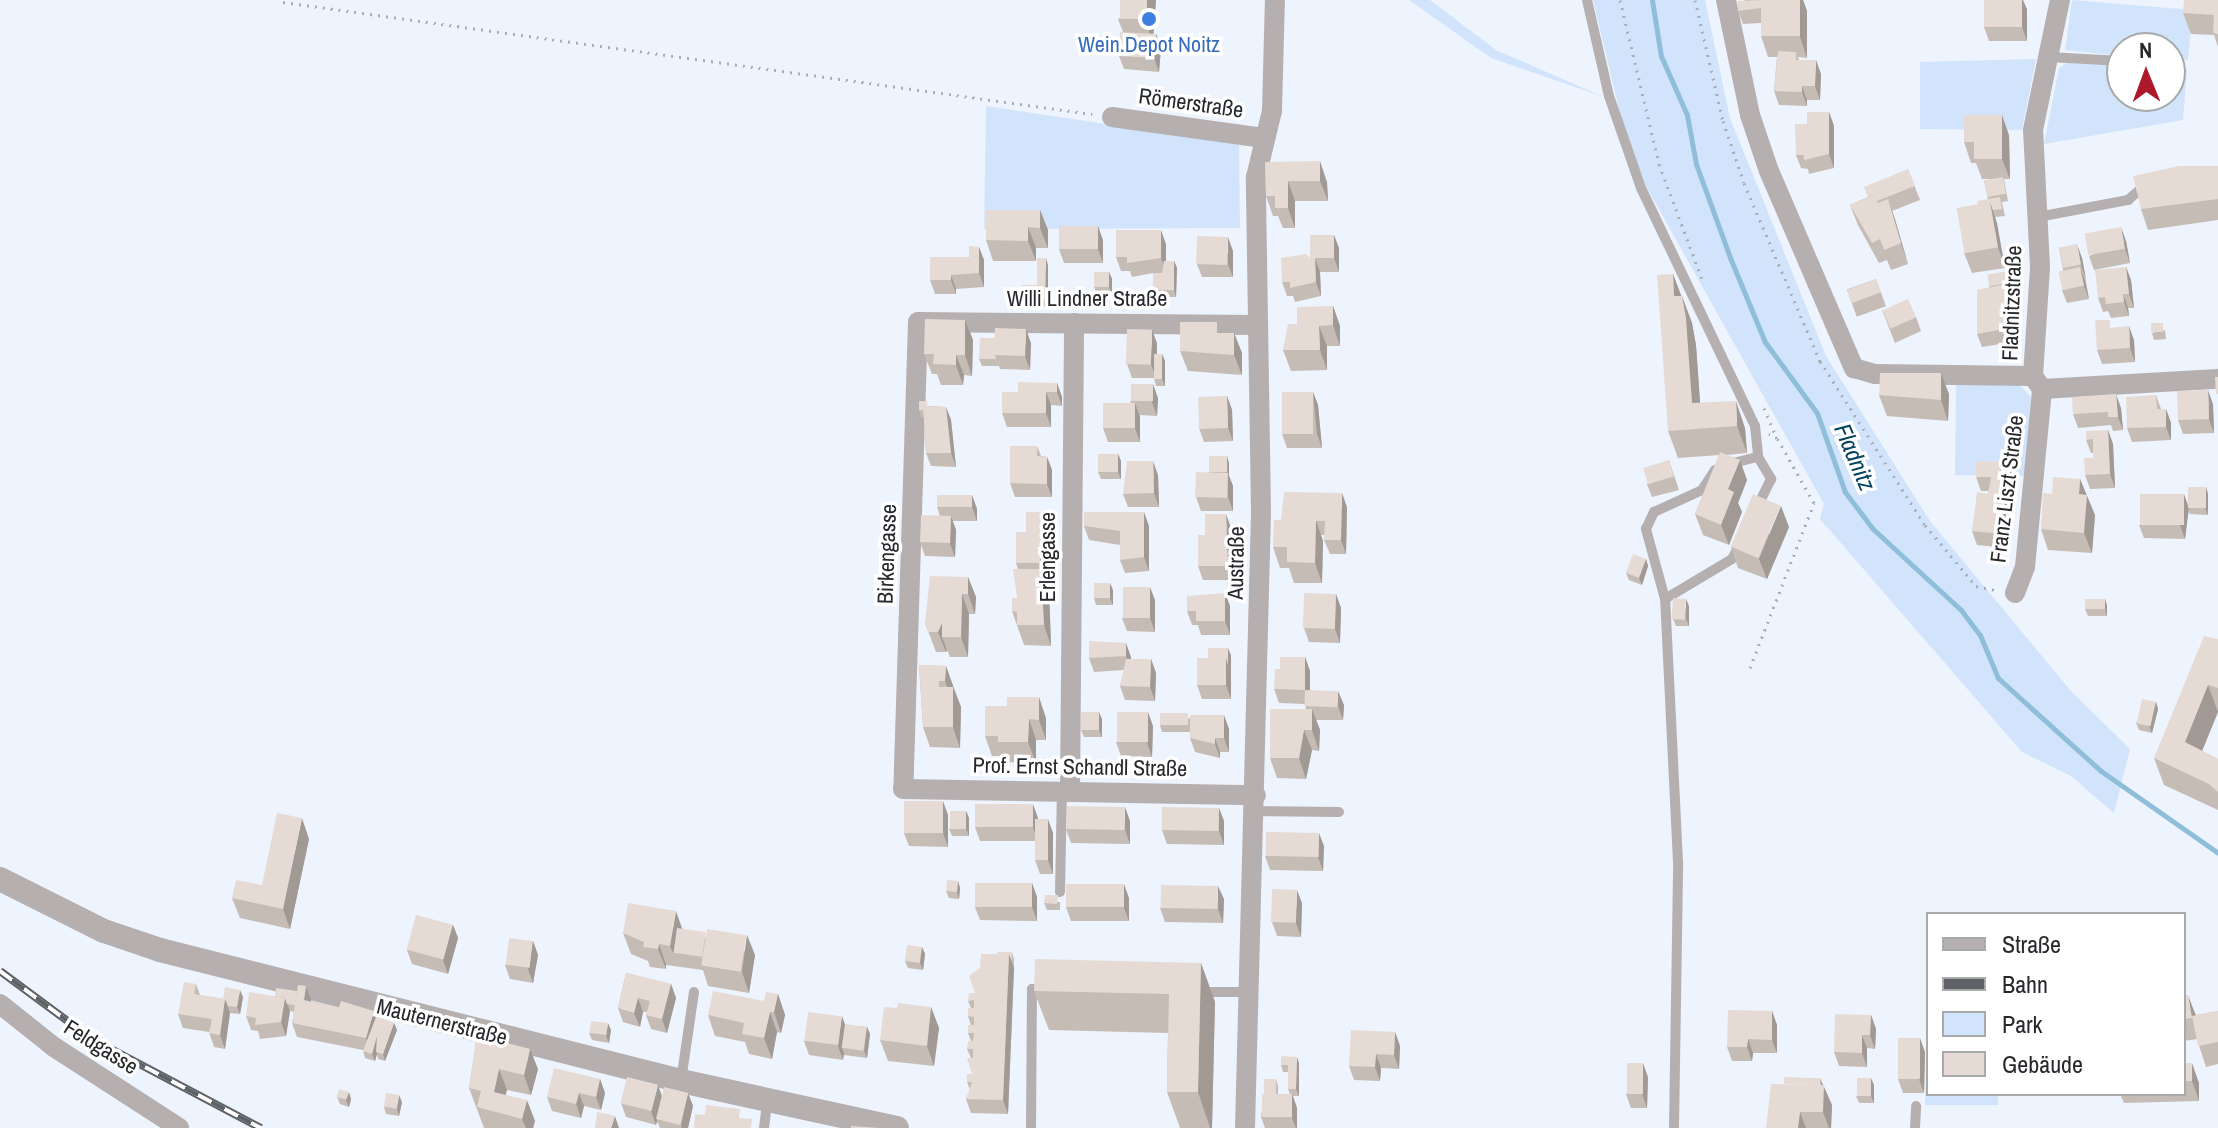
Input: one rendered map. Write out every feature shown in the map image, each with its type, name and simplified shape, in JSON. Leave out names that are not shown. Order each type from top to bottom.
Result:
[{"type":"street","name":"Austraße","points":[[1245,1128],[1256,803],[1261,512],[1256,177],[1272,111],[1275,0]]},
{"type":"street","name":"Fladnitzstraße","points":[[1726,0],[1750,115],[1769,171],[1854,368],[1875,374],[2038,383],[2040,267],[2033,130],[2060,0]]},
{"type":"street","name":"Römerstraße","points":[[1112,117],[1264,138]]},
{"type":"street","name":"Willi Lindner Straße","points":[[918,322],[1256,325]]},
{"type":"street","name":"Birkengasse","points":[[903,789],[918,322]]},
{"type":"street","name":"Erlengasse","points":[[1066,791],[1074,323]]},
{"type":"street","name":"Franz Liszt Straße","points":[[2015,593],[2025,567],[2038,383],[2218,379]]},
{"type":"street","name":"Prof. Ernst Schandl Straße","points":[[903,789],[1066,791],[1256,803]]},
{"type":"street","name":"Mauternerstraße","points":[[0,879],[104,931],[160,950],[767,1102],[897,1128]]},
{"type":"street","name":"Feldgasse","points":[[0,1004],[54,1047],[179,1128]]},
{"type":"lane","points":[[1587,0],[1612,108],[1641,188],[1755,426],[1758,457],[1771,479],[1752,519]]},
{"type":"lane","points":[[2048,57],[2106,60]]},
{"type":"lane","points":[[2038,217],[2128,200],[2141,186],[2156,183]]},
{"type":"lane","points":[[1674,1128],[1678,862],[1665,599],[1646,529],[1654,512],[1702,490],[1718,466],[1758,457]]},
{"type":"lane","points":[[1665,599],[1732,559],[1745,533]]},
{"type":"lane","points":[[1060,892],[1066,791]]},
{"type":"lane","points":[[1256,803],[1339,812]]},
{"type":"lane","points":[[1031,1128],[1032,989],[1063,989]]},
{"type":"lane","points":[[1186,991],[1248,992]]},
{"type":"lane","points":[[681,1081],[694,992]]},
{"type":"lane","points":[[764,1128],[767,1102]]},
{"type":"lane","points":[[1915,1128],[1916,1106]]},
{"type":"path","points":[[1620,0],[1659,164],[1697,267]]},
{"type":"path","points":[[1695,0],[1723,121],[1744,183],[1820,361],[1925,525],[1976,586],[2015,593]]},
{"type":"path","points":[[283,2],[1112,117]]},
{"type":"path","points":[[1750,668],[1814,503],[1777,438],[1755,426]]},
{"type":"green space","points":[[1409,0],[1430,0],[1496,50],[1604,97],[1491,58]]},
{"type":"green space","points":[[1593,0],[1705,0],[1730,118],[1826,356],[1930,521],[2070,690],[2130,749],[2114,813],[2071,776],[2022,752],[1820,519],[1824,504],[1646,186],[1624,130]]},
{"type":"green space","points":[[2072,0],[2193,10],[2188,60],[2186,32],[2106,32],[2106,54],[2065,50]]},
{"type":"green space","points":[[2036,59],[2022,130],[1920,129],[1920,62]]},
{"type":"green space","points":[[2067,63],[2106,65],[2106,112],[2184,112],[2183,120],[2044,144],[2059,68]]},
{"type":"green space","points":[[986,106],[1239,144],[1240,228],[984,229]]},
{"type":"green space","points":[[1956,385],[2020,385],[2031,397],[2025,476],[1955,475]]},
{"type":"green space","points":[[1926,1072],[1926,1096],[1998,1096],[1998,1105],[1925,1105]]},
{"type":"building","points":[[1120,0],[1147,0],[1147,19],[1120,19]]},
{"type":"building","points":[[1761,0],[1800,0],[1800,36],[1761,36]]},
{"type":"building","points":[[1761,0],[1761,8],[1738,11],[1738,1]]},
{"type":"building","points":[[1984,0],[2022,0],[2022,27],[1984,27]]},
{"type":"building","points":[[2184,0],[2218,0],[2218,34],[2213,33],[2214,15],[2183,13]]},
{"type":"building","points":[[1120,32],[1156,34],[1154,58],[1119,56],[1115,37],[1120,38]]},
{"type":"building","points":[[1778,51],[1796,52],[1796,60],[1816,60],[1815,86],[1802,86],[1802,92],[1774,91]]},
{"type":"building","points":[[1807,112],[1829,112],[1829,154],[1804,160],[1804,155],[1796,155],[1795,124],[1807,124]]},
{"type":"building","points":[[1964,115],[2002,115],[2002,159],[1974,159],[1974,142],[1964,142]]},
{"type":"building","points":[[1320,161],[1320,181],[1288,181],[1288,208],[1275,208],[1275,196],[1266,196],[1265,162]]},
{"type":"building","points":[[2179,166],[2218,166],[2218,199],[2141,209],[2133,176]]},
{"type":"building","points":[[1908,169],[1915,186],[1877,201],[1874,195],[1868,197],[1864,187]]},
{"type":"building","points":[[2003,177],[2006,194],[1987,197],[1984,180]]},
{"type":"building","points":[[1874,195],[1878,203],[1888,199],[1901,243],[1884,250],[1880,239],[1872,243],[1850,205]]},
{"type":"building","points":[[2000,197],[2002,209],[1993,210],[1990,202],[1978,205],[1977,201]]},
{"type":"building","points":[[1990,202],[1998,247],[1965,253],[1957,208]]},
{"type":"building","points":[[986,210],[1040,210],[1040,228],[1028,227],[1028,241],[986,240]]},
{"type":"building","points":[[1059,226],[1098,226],[1098,249],[1059,249]]},
{"type":"building","points":[[2121,227],[2125,249],[2088,255],[2085,233]]},
{"type":"building","points":[[1116,230],[1161,230],[1161,258],[1127,263],[1127,257],[1116,257]]},
{"type":"building","points":[[1310,235],[1334,235],[1334,258],[1315,258],[1316,282],[1290,288],[1290,282],[1282,282],[1281,258],[1306,254],[1310,258]]},
{"type":"building","points":[[1197,236],[1228,237],[1227,265],[1196,264]]},
{"type":"building","points":[[2077,244],[2081,265],[2063,268],[2059,247]]},
{"type":"building","points":[[969,246],[979,247],[979,273],[951,275],[951,280],[930,280],[930,257],[969,257]]},
{"type":"building","points":[[1037,258],[1046,258],[1045,300],[1022,300],[1022,285],[1037,285]]},
{"type":"building","points":[[1164,261],[1174,261],[1174,290],[1153,290],[1153,273],[1162,273]]},
{"type":"building","points":[[2080,267],[2084,286],[2062,290],[2058,272]]},
{"type":"building","points":[[2126,267],[2129,294],[2123,294],[2124,302],[2106,304],[2105,297],[2098,298],[2095,270]]},
{"type":"building","points":[[2009,271],[2011,283],[1989,286],[1987,274]]},
{"type":"building","points":[[1094,272],[1109,272],[1109,287],[1094,287]]},
{"type":"building","points":[[1673,274],[1674,296],[1682,296],[1686,318],[1692,403],[1736,401],[1737,426],[1668,431],[1657,275]]},
{"type":"building","points":[[1876,279],[1881,292],[1852,303],[1847,290]]},
{"type":"building","points":[[2006,284],[2014,327],[1977,334],[1977,290]]},
{"type":"building","points":[[1908,299],[1916,317],[1891,329],[1882,310]]},
{"type":"building","points":[[1333,306],[1333,325],[1319,326],[1320,350],[1283,350],[1288,324],[1297,324],[1297,307]]},
{"type":"building","points":[[925,319],[965,320],[965,355],[956,355],[956,365],[933,364],[934,354],[924,354]]},
{"type":"building","points":[[2095,320],[2110,320],[2110,328],[2129,326],[2130,348],[2097,350]]},
{"type":"building","points":[[1180,322],[1217,322],[1217,333],[1234,333],[1234,355],[1180,351]]},
{"type":"building","points":[[2151,323],[2163,323],[2163,332],[2151,332]]},
{"type":"building","points":[[995,328],[1026,329],[1025,356],[994,355]]},
{"type":"building","points":[[1127,329],[1152,330],[1151,365],[1126,364]]},
{"type":"building","points":[[980,338],[995,338],[996,359],[979,359]]},
{"type":"building","points":[[1154,354],[1162,354],[1162,379],[1154,379]]},
{"type":"building","points":[[1880,373],[1941,373],[1941,400],[1879,395]]},
{"type":"building","points":[[2215,377],[2218,377],[2218,394],[2216,394]]},
{"type":"building","points":[[1018,382],[1057,383],[1057,392],[1046,392],[1046,413],[1002,413],[1002,392],[1018,392]]},
{"type":"building","points":[[1131,384],[1153,384],[1153,401],[1131,401]]},
{"type":"building","points":[[2208,390],[2209,419],[2178,420],[2177,391]]},
{"type":"building","points":[[1282,392],[1313,392],[1313,434],[1282,434]]},
{"type":"building","points":[[2116,394],[2118,417],[2108,417],[2108,412],[2073,414],[2072,397]]},
{"type":"building","points":[[2156,395],[2157,409],[2166,409],[2166,427],[2127,428],[2126,397]]},
{"type":"building","points":[[1227,396],[1228,428],[1199,429],[1198,397]]},
{"type":"building","points":[[919,401],[927,401],[923,410],[919,410]]},
{"type":"building","points":[[1103,403],[1135,403],[1135,428],[1103,428]]},
{"type":"building","points":[[923,406],[946,407],[951,453],[926,453]]},
{"type":"building","points":[[2108,430],[2110,474],[2085,475],[2084,458],[2093,458],[2093,439],[2086,440],[2086,431]]},
{"type":"building","points":[[1010,446],[1037,446],[1037,456],[1047,457],[1047,484],[1010,483]]},
{"type":"building","points":[[1720,452],[1740,460],[1728,489],[1734,492],[1721,525],[1695,514]]},
{"type":"building","points":[[1098,454],[1118,454],[1118,472],[1098,472]]},
{"type":"building","points":[[1209,456],[1227,456],[1227,472],[1209,472]]},
{"type":"building","points":[[1669,460],[1674,476],[1648,484],[1643,468]]},
{"type":"building","points":[[1127,461],[1153,461],[1154,493],[1123,494]]},
{"type":"building","points":[[1976,461],[2009,462],[2001,534],[1972,531],[1977,492],[1988,494],[1991,477],[1976,477]]},
{"type":"building","points":[[1196,472],[1228,473],[1227,498],[1195,497]]},
{"type":"building","points":[[2053,477],[2080,479],[2079,494],[2087,495],[2084,533],[2041,529],[2043,493],[2052,494]]},
{"type":"building","points":[[2188,487],[2206,487],[2206,508],[2188,508]]},
{"type":"building","points":[[1284,492],[1342,493],[1341,540],[1324,540],[1325,521],[1281,520]]},
{"type":"building","points":[[1753,494],[1781,506],[1758,558],[1731,546]]},
{"type":"building","points":[[2140,494],[2184,494],[2184,525],[2140,525]]},
{"type":"building","points":[[937,495],[972,495],[972,507],[937,507]]},
{"type":"building","points":[[1026,512],[1046,512],[1046,552],[1040,552],[1040,563],[1016,563],[1016,532],[1026,532]]},
{"type":"building","points":[[1084,512],[1144,512],[1144,557],[1120,560],[1120,531],[1084,526]]},
{"type":"building","points":[[1205,514],[1226,514],[1228,566],[1198,566],[1198,535],[1205,535]]},
{"type":"building","points":[[921,515],[951,516],[950,543],[920,542]]},
{"type":"building","points":[[1274,520],[1316,520],[1315,563],[1287,562],[1287,547],[1273,547]]},
{"type":"building","points":[[1633,554],[1646,559],[1639,578],[1626,573]]},
{"type":"building","points":[[1013,569],[1041,569],[1044,625],[1017,625],[1017,612],[1012,611],[1012,598],[1017,598]]},
{"type":"building","points":[[930,576],[968,577],[968,594],[962,594],[961,637],[942,637],[942,623],[938,632],[928,632],[925,623]]},
{"type":"building","points":[[1094,583],[1110,583],[1110,598],[1094,598]]},
{"type":"building","points":[[1123,587],[1150,587],[1150,618],[1123,618]]},
{"type":"building","points":[[1225,593],[1225,621],[1196,621],[1196,611],[1187,611],[1187,596]]},
{"type":"building","points":[[1304,593],[1336,594],[1335,629],[1303,628]]},
{"type":"building","points":[[1673,598],[1686,599],[1685,620],[1672,619]]},
{"type":"building","points":[[2085,599],[2105,599],[2105,609],[2085,609]]},
{"type":"building","points":[[2204,636],[2218,639],[2218,688],[2208,685],[2185,742],[2218,759],[2218,792],[2209,784],[2154,758]]},
{"type":"building","points":[[1089,641],[1126,643],[1126,656],[1089,658]]},
{"type":"building","points":[[1208,648],[1228,648],[1228,665],[1226,658],[1208,658]]},
{"type":"building","points":[[1280,657],[1305,657],[1305,690],[1274,689],[1275,669],[1280,669]]},
{"type":"building","points":[[1197,658],[1226,658],[1226,685],[1197,685]]},
{"type":"building","points":[[1126,659],[1151,659],[1150,687],[1120,686]]},
{"type":"building","points":[[919,665],[946,666],[945,681],[939,681],[939,687],[953,687],[953,727],[923,727]]},
{"type":"building","points":[[1305,690],[1338,691],[1337,707],[1304,706]]},
{"type":"building","points":[[1007,697],[1039,697],[1039,720],[1029,719],[1028,742],[998,742],[998,736],[985,736],[985,706],[1007,706]]},
{"type":"building","points":[[2142,699],[2156,702],[2150,726],[2137,723]]},
{"type":"building","points":[[1270,709],[1312,709],[1312,730],[1304,730],[1299,758],[1270,758]]},
{"type":"building","points":[[1081,712],[1099,712],[1099,730],[1081,730]]},
{"type":"building","points":[[1117,712],[1148,712],[1148,742],[1117,742]]},
{"type":"building","points":[[1160,713],[1188,713],[1188,725],[1160,725]]},
{"type":"building","points":[[1190,715],[1224,715],[1224,738],[1215,738],[1215,744],[1190,738]]},
{"type":"building","points":[[904,801],[943,801],[943,833],[904,833]]},
{"type":"building","points":[[975,804],[1033,804],[1033,827],[975,827]]},
{"type":"building","points":[[1067,806],[1125,807],[1125,830],[1067,829]]},
{"type":"building","points":[[1162,807],[1219,808],[1219,831],[1162,830]]},
{"type":"building","points":[[950,811],[966,811],[966,829],[950,829]]},
{"type":"building","points":[[277,813],[302,818],[283,909],[232,898],[236,880],[262,885]]},
{"type":"building","points":[[1035,819],[1048,819],[1048,860],[1035,860]]},
{"type":"building","points":[[1266,832],[1319,833],[1319,857],[1266,856]]},
{"type":"building","points":[[947,880],[958,881],[957,892],[946,891]]},
{"type":"building","points":[[975,883],[1032,883],[1032,907],[975,907]]},
{"type":"building","points":[[1066,884],[1124,884],[1124,907],[1066,907]]},
{"type":"building","points":[[1161,885],[1218,886],[1218,909],[1161,908]]},
{"type":"building","points":[[1272,889],[1297,890],[1296,923],[1271,922]]},
{"type":"building","points":[[1045,895],[1058,895],[1057,904],[1044,903]]},
{"type":"building","points":[[628,903],[676,911],[670,946],[659,944],[658,949],[643,947],[644,942],[623,933]]},
{"type":"building","points":[[416,915],[453,925],[443,960],[407,950]]},
{"type":"building","points":[[677,928],[706,932],[702,957],[674,953]]},
{"type":"building","points":[[707,929],[747,935],[741,972],[701,966]]},
{"type":"building","points":[[509,938],[533,941],[530,968],[506,965]]},
{"type":"building","points":[[907,945],[922,947],[920,963],[905,961]]},
{"type":"building","points":[[997,952],[1012,952],[1012,961],[1009,954]]},
{"type":"building","points":[[981,954],[1009,954],[1003,1100],[966,1099],[972,1082],[967,1082],[967,1074],[972,1074],[967,1058],[973,1058],[973,1049],[967,1049],[974,1033],[968,1033],[968,1025],[974,1025],[974,1017],[968,1016],[968,1008],[974,1008],[974,1000],[968,1001],[969,993],[975,993],[969,976],[980,968]]},
{"type":"building","points":[[1035,959],[1201,963],[1198,1092],[1167,1092],[1169,994],[1034,991]]},
{"type":"building","points":[[626,973],[671,984],[662,1019],[646,1015],[650,1001],[638,998],[634,1013],[618,1008]]},
{"type":"building","points":[[184,982],[196,984],[194,994],[225,999],[220,1035],[209,1033],[212,1019],[178,1014]]},
{"type":"building","points":[[298,985],[306,986],[304,1000],[339,1008],[341,1001],[374,1011],[366,1038],[292,1023]]},
{"type":"building","points":[[225,987],[240,990],[237,1007],[228,1006],[223,999]]},
{"type":"building","points":[[276,988],[297,991],[295,1005],[275,996]]},
{"type":"building","points":[[713,991],[764,1001],[766,992],[778,994],[764,1038],[742,1034],[744,1023],[708,1015]]},
{"type":"building","points":[[249,992],[285,998],[281,1022],[255,1025],[256,1018],[246,1016]]},
{"type":"building","points":[[2188,995],[2192,1018],[2186,1019]]},
{"type":"building","points":[[898,1003],[931,1007],[927,1046],[880,1040],[884,1007],[897,1008]]},
{"type":"building","points":[[1728,1010],[1772,1011],[1772,1040],[1748,1039],[1747,1047],[1727,1047]]},
{"type":"building","points":[[2218,1011],[2218,1042],[2198,1046],[2192,1016]]},
{"type":"building","points":[[808,1012],[842,1016],[838,1045],[804,1041]]},
{"type":"building","points":[[1835,1014],[1871,1015],[1870,1035],[1862,1035],[1862,1053],[1834,1052]]},
{"type":"building","points":[[376,1017],[394,1023],[383,1054],[376,1052],[377,1036],[372,1054],[363,1051]]},
{"type":"building","points":[[591,1021],[608,1023],[606,1035],[590,1033]]},
{"type":"building","points":[[845,1024],[867,1027],[863,1051],[842,1048]]},
{"type":"building","points":[[1351,1030],[1395,1032],[1394,1055],[1376,1054],[1375,1067],[1349,1066]]},
{"type":"building","points":[[477,1035],[530,1049],[524,1075],[499,1069],[494,1092],[527,1100],[522,1119],[477,1107],[481,1091],[469,1088]]},
{"type":"building","points":[[1898,1038],[1920,1038],[1920,1079],[1898,1079]]},
{"type":"building","points":[[1281,1056],[1297,1057],[1296,1089],[1288,1089],[1288,1065],[1281,1065]]},
{"type":"building","points":[[1627,1063],[1643,1063],[1643,1094],[1627,1094]]},
{"type":"building","points":[[2186,1063],[2192,1063],[2192,1081],[2186,1081]]},
{"type":"building","points":[[554,1068],[600,1079],[596,1097],[579,1093],[576,1104],[547,1097]]},
{"type":"building","points":[[627,1077],[658,1085],[652,1111],[620,1103]]},
{"type":"building","points":[[1784,1077],[1820,1078],[1820,1085],[1784,1084]]},
{"type":"building","points":[[1857,1078],[1871,1078],[1871,1096],[1857,1096]]},
{"type":"building","points":[[1264,1079],[1276,1079],[1276,1094],[1264,1094]]},
{"type":"building","points":[[1771,1084],[1824,1085],[1823,1112],[1800,1112],[1798,1128],[1766,1128]]},
{"type":"building","points":[[664,1087],[688,1093],[680,1125],[656,1119]]},
{"type":"building","points":[[339,1089],[349,1092],[346,1100],[337,1097]]},
{"type":"building","points":[[386,1093],[399,1095],[397,1109],[384,1107]]},
{"type":"building","points":[[1262,1094],[1292,1094],[1292,1117],[1262,1117]]},
{"type":"building","points":[[706,1105],[740,1109],[739,1118],[752,1119],[751,1128],[694,1128],[695,1114],[705,1115]]},
{"type":"building","points":[[597,1112],[615,1116],[611,1128],[595,1128]]},
{"type":"waterway","name":"Fladnitz","points":[[1652,0],[1661,56],[1687,115],[1696,164],[1731,260],[1765,342],[1817,413],[1845,492],[1873,529],[1961,610],[1980,635],[1998,678],[2101,771],[2218,853]]},
{"type":"railway","points":[[0,971],[92,1039],[261,1128]]},
{"type":"place","name":"Wein.Depot Noitz","points":[[1149,19]]}]
